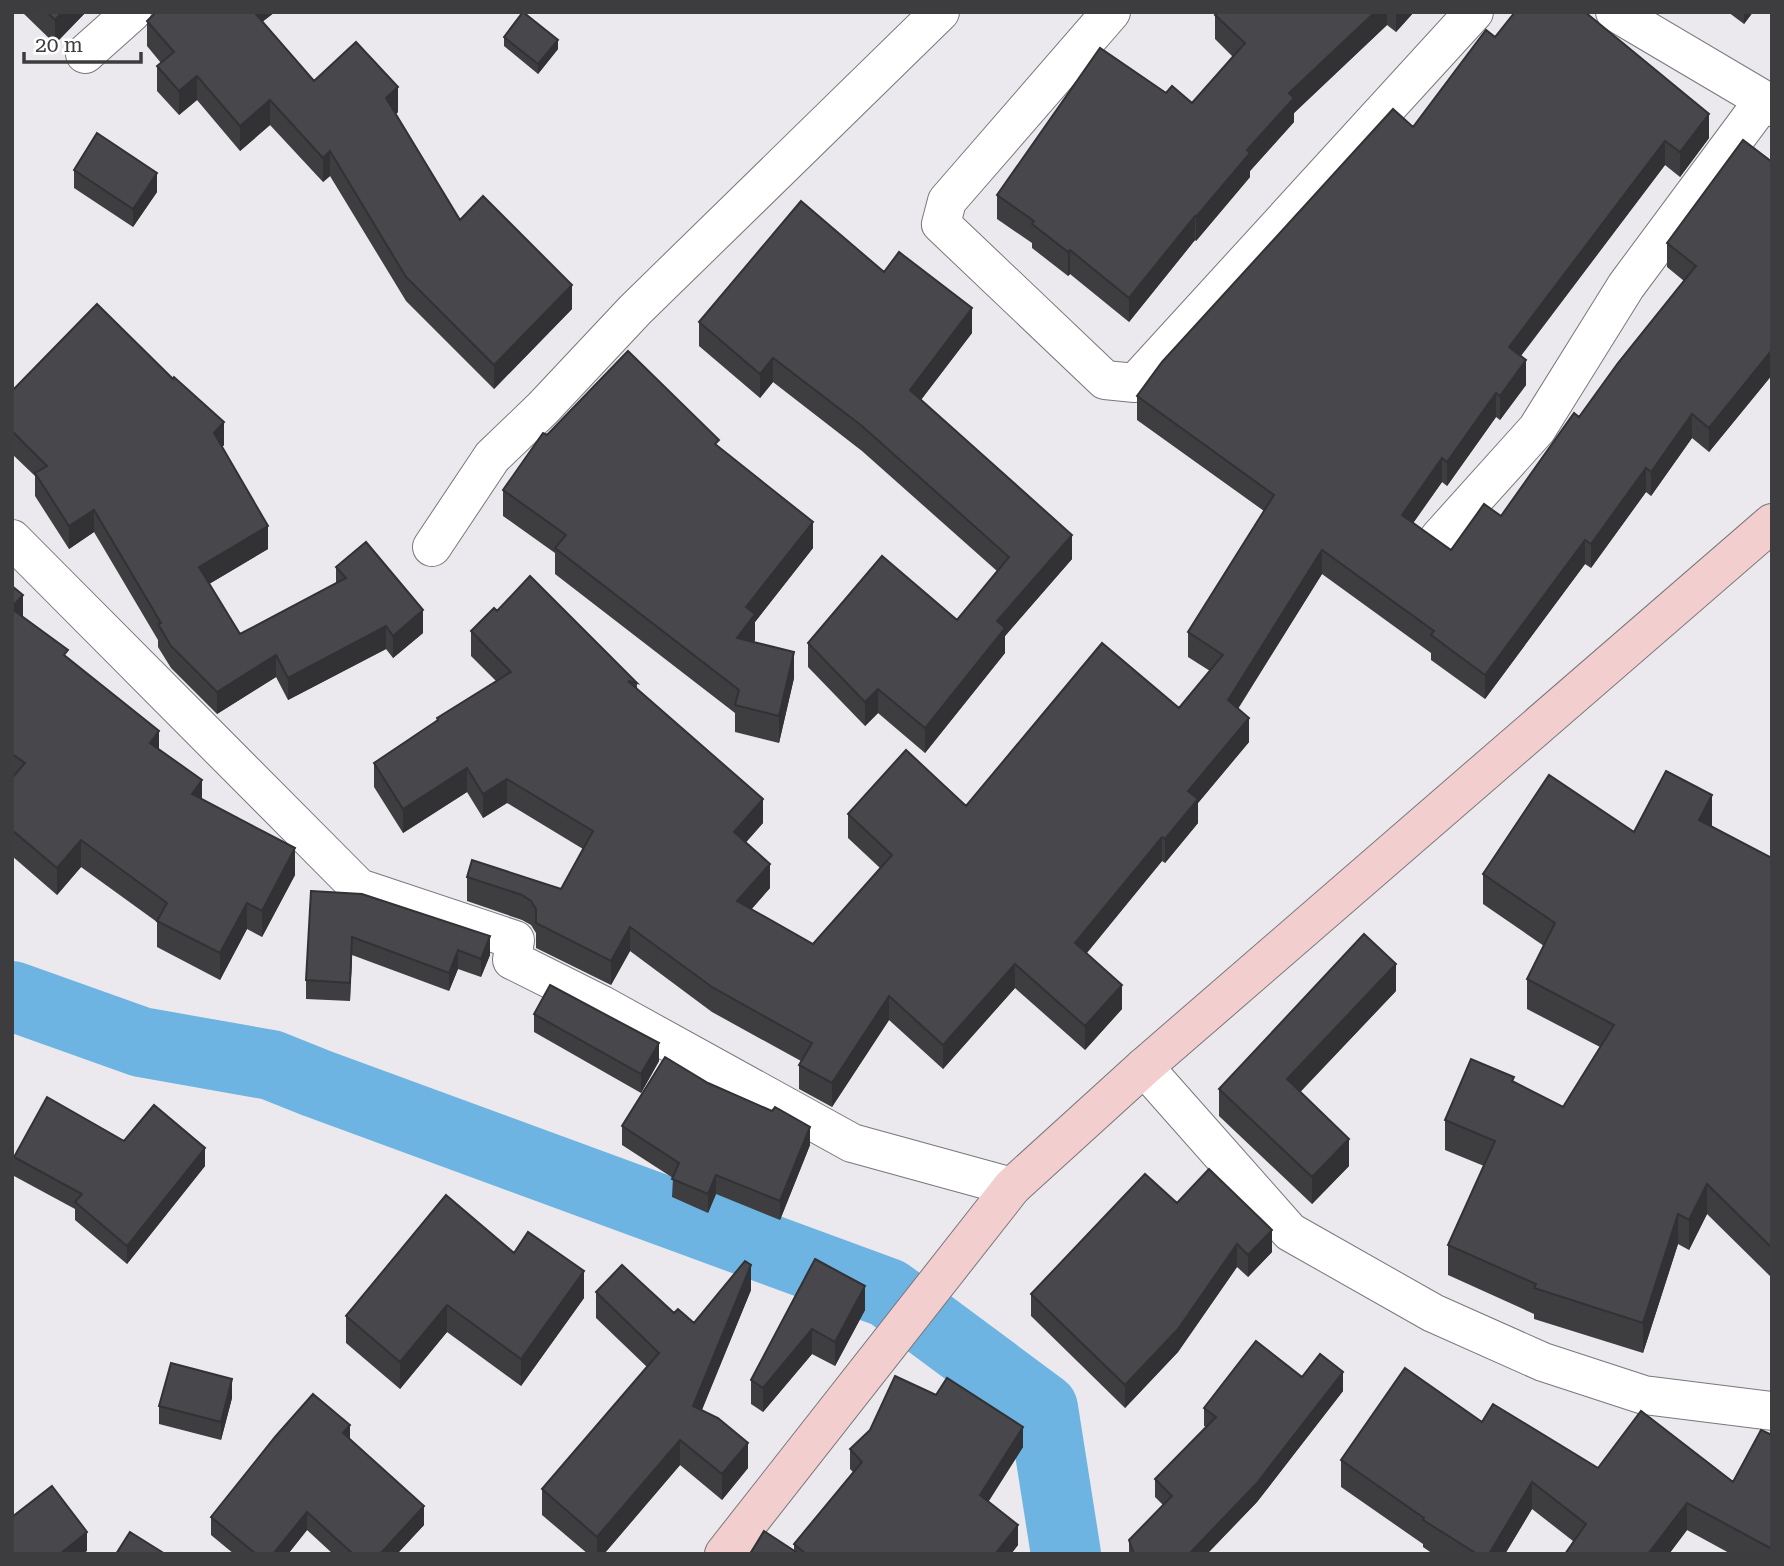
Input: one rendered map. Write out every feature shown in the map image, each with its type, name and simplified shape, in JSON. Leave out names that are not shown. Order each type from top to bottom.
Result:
[{"type":"street","points":[[85,54],[132,12]]},
{"type":"street","points":[[432,547],[492,457],[543,408],[635,310],[940,12]]},
{"type":"street","points":[[1111,12],[947,201],[941,224],[1105,380],[1135,383],[1474,12]]},
{"type":"street","points":[[1439,538],[1537,429],[1626,286],[1768,103],[1615,12]]},
{"type":"street","points":[[724,1554],[1012,1187],[1144,1067],[1772,523]]},
{"type":"street","points":[[12,539],[359,888],[515,940],[512,960],[602,1006],[852,1143],[1012,1187]]},
{"type":"street","points":[[1144,1067],[1290,1232],[1433,1313],[1543,1362],[1644,1395],[1772,1411]]},
{"type":"building","points":[[47,12],[62,12],[55,20]]},
{"type":"building","points":[[156,12],[254,12],[314,81],[356,42],[398,87],[386,98],[460,220],[483,196],[572,285],[494,365],[406,277],[330,151],[323,158],[270,100],[240,126],[197,76],[179,91],[157,66],[174,52],[147,21]]},
{"type":"building","points":[[523,12],[558,40],[538,64],[504,37]]},
{"type":"building","points":[[1218,12],[1375,12],[1289,93],[1294,98],[1247,150],[1250,153],[1129,298],[1070,250],[1068,252],[1032,224],[1034,221],[997,195],[1100,48],[1166,93],[1172,86],[1192,103],[1245,43],[1215,15]]},
{"type":"building","points":[[1515,12],[1585,12],[1709,114],[1680,152],[1665,141],[1509,347],[1526,360],[1500,396],[1496,393],[1447,462],[1442,458],[1402,515],[1451,550],[1484,504],[1501,516],[1574,413],[1579,417],[1618,363],[1696,266],[1667,243],[1743,140],[1772,162],[1772,350],[1709,428],[1692,414],[1651,472],[1646,468],[1591,544],[1585,540],[1485,675],[1431,635],[1434,631],[1322,550],[1228,700],[1249,718],[1188,791],[1198,799],[1165,839],[1162,837],[1075,943],[1122,985],[1085,1026],[1015,964],[943,1045],[889,996],[832,1083],[799,1065],[812,1043],[712,987],[630,927],[611,961],[536,923],[536,909],[531,901],[522,895],[467,877],[472,860],[561,889],[593,831],[507,779],[483,794],[467,768],[403,809],[374,763],[438,720],[437,718],[511,672],[471,631],[494,608],[497,611],[530,576],[637,683],[628,681],[763,799],[734,832],[770,864],[737,901],[813,944],[892,855],[848,814],[906,750],[966,806],[1102,643],[1179,708],[1223,655],[1188,632],[1274,495],[1137,396],[1162,362],[1393,109],[1413,127],[1486,30],[1495,37]]},
{"type":"building","points":[[97,133],[157,173],[133,209],[74,170]]},
{"type":"building","points":[[801,201],[884,272],[899,252],[972,308],[910,390],[1072,535],[997,621],[1005,628],[925,728],[878,689],[865,702],[808,643],[882,556],[957,620],[1009,557],[862,426],[773,358],[760,374],[699,322]]},
{"type":"building","points":[[97,304],[173,379],[174,377],[224,422],[214,433],[268,526],[199,567],[240,634],[346,578],[336,567],[366,542],[423,610],[393,636],[386,626],[288,678],[276,655],[217,692],[171,646],[158,624],[161,623],[94,510],[69,526],[35,473],[47,466],[12,431],[12,391]]},
{"type":"building","points":[[628,351],[719,440],[715,444],[813,522],[746,607],[755,614],[737,638],[794,652],[779,716],[735,705],[739,690],[555,548],[566,535],[503,490],[543,433],[547,435]]},
{"type":"building","points":[[12,586],[23,595],[12,607]]},
{"type":"building","points":[[12,609],[68,650],[64,655],[159,731],[150,743],[202,780],[192,794],[295,848],[262,911],[247,903],[220,953],[157,921],[167,903],[81,840],[57,868],[12,830],[12,778],[25,763],[12,754]]},
{"type":"building","points":[[1666,771],[1712,795],[1699,820],[1772,858],[1772,1248],[1707,1184],[1689,1220],[1678,1214],[1643,1323],[1534,1288],[1536,1284],[1448,1245],[1495,1141],[1445,1120],[1471,1059],[1514,1077],[1512,1081],[1563,1107],[1614,1025],[1527,979],[1555,923],[1483,874],[1549,775],[1634,832]]},
{"type":"building","points":[[311,891],[362,894],[490,936],[481,959],[458,950],[449,973],[352,937],[350,983],[306,980]]},
{"type":"building","points":[[1364,934],[1396,964],[1287,1079],[1349,1139],[1312,1177],[1219,1089]]},
{"type":"building","points":[[550,985],[659,1043],[641,1074],[534,1014]]},
{"type":"building","points":[[665,1057],[708,1083],[772,1111],[775,1107],[810,1127],[780,1201],[716,1175],[708,1194],[672,1179],[679,1163],[622,1126]]},
{"type":"building","points":[[47,1097],[124,1141],[154,1105],[205,1148],[127,1246],[75,1202],[82,1194],[14,1157]]},
{"type":"building","points":[[1209,1169],[1272,1230],[1248,1255],[1237,1244],[1178,1329],[1125,1385],[1031,1294],[1145,1174],[1177,1203]]},
{"type":"building","points":[[446,1195],[514,1253],[528,1232],[584,1271],[521,1359],[447,1305],[400,1362],[346,1316]]},
{"type":"building","points":[[815,1259],[865,1286],[835,1342],[812,1329],[763,1388],[751,1380]]},
{"type":"building","points":[[745,1261],[751,1265],[693,1406],[718,1418],[748,1443],[722,1474],[680,1440],[597,1537],[542,1489],[659,1353],[596,1292],[622,1265],[674,1313],[678,1309],[694,1323]]},
{"type":"building","points":[[1256,1341],[1302,1377],[1320,1354],[1343,1372],[1257,1483],[1189,1554],[1134,1554],[1129,1540],[1172,1496],[1155,1479],[1216,1417],[1204,1408]]},
{"type":"building","points":[[171,1363],[232,1379],[221,1422],[159,1406]]},
{"type":"building","points":[[1405,1368],[1482,1422],[1493,1404],[1598,1468],[1641,1411],[1733,1482],[1761,1430],[1772,1435],[1772,1549],[1687,1503],[1648,1554],[1565,1554],[1586,1524],[1532,1482],[1489,1554],[1477,1554],[1423,1520],[1424,1518],[1341,1460]]},
{"type":"building","points":[[895,1376],[936,1395],[947,1378],[1023,1427],[980,1495],[1018,1525],[995,1554],[806,1554],[794,1544],[862,1462],[850,1449],[870,1430]]},
{"type":"building","points":[[313,1394],[350,1425],[343,1433],[424,1506],[380,1554],[353,1554],[307,1512],[273,1554],[256,1554],[211,1517]]},
{"type":"building","points":[[52,1486],[87,1532],[60,1554],[12,1554],[12,1517]]},
{"type":"building","points":[[764,1531],[799,1554],[750,1554]]},
{"type":"building","points":[[130,1532],[165,1554],[116,1554]]},
{"type":"waterway","points":[[12,996],[141,1042],[271,1065],[888,1293],[1043,1408],[1066,1554]]}]
